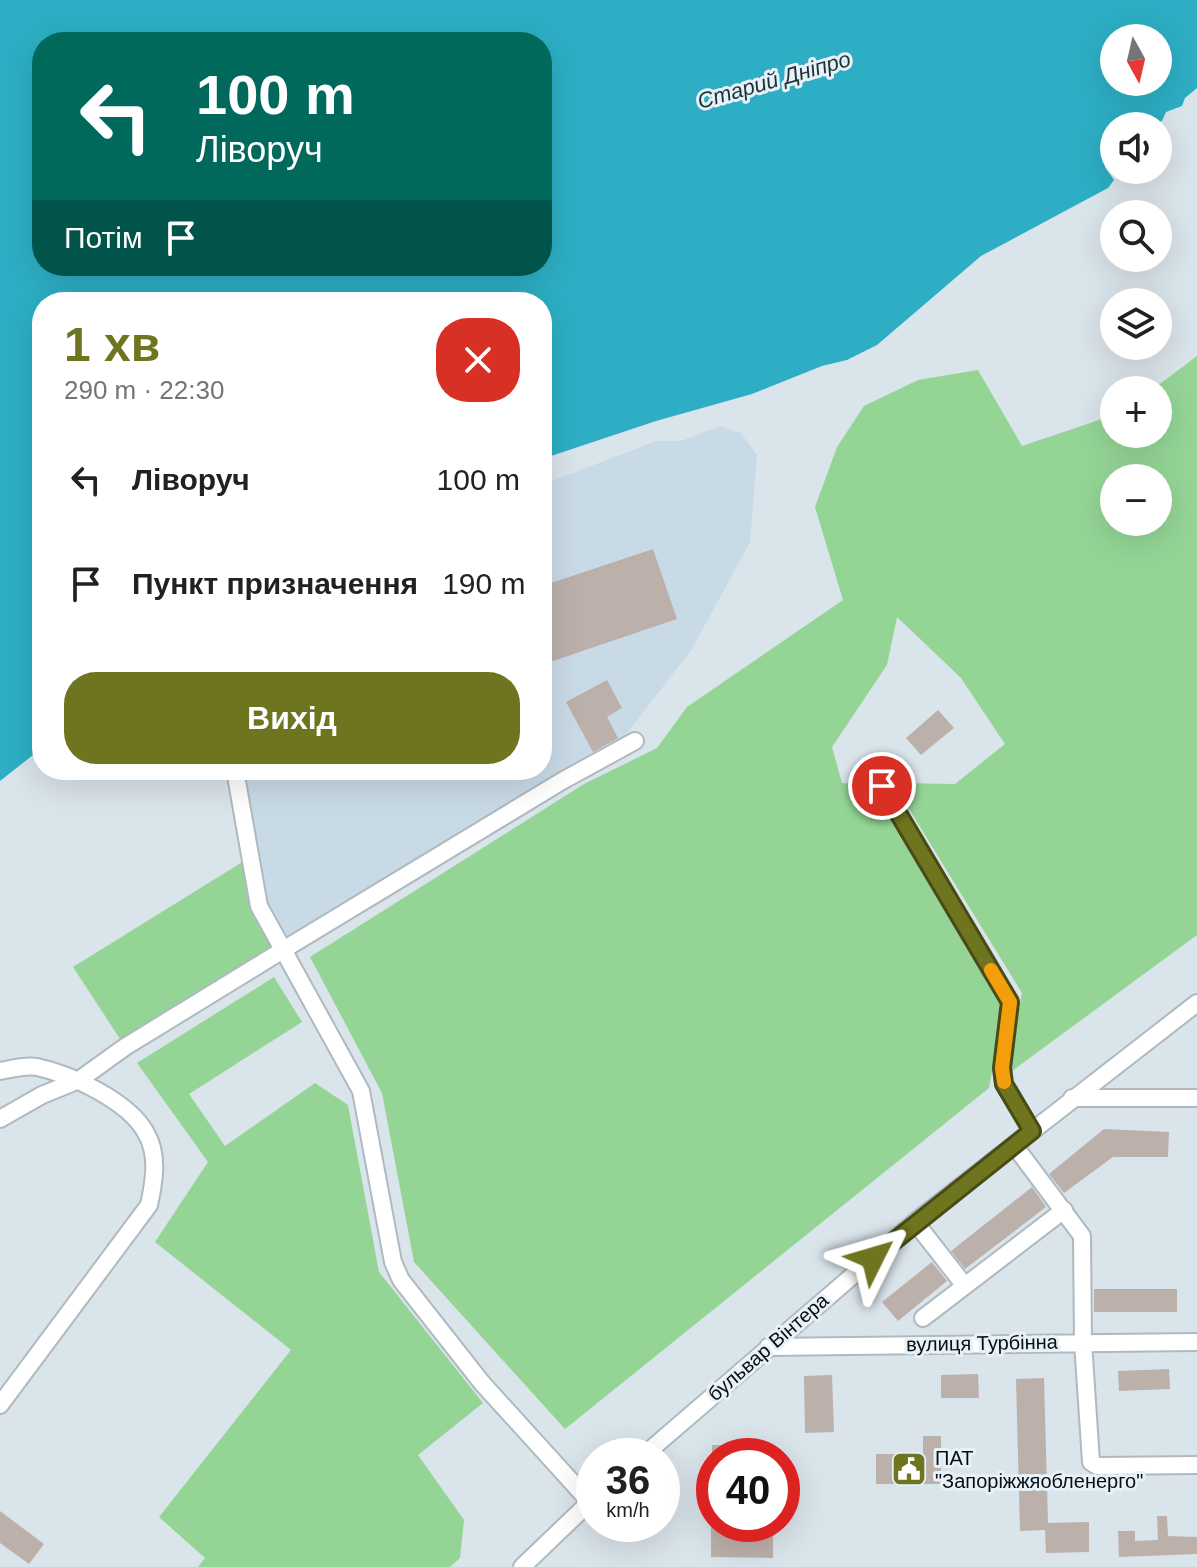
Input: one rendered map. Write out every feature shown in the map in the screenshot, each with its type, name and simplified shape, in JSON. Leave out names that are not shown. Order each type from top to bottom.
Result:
[{"type":"street","points":[[0,1119],[42,1095],[79,1080],[125,1047],[283,950],[562,781],[635,741]]},
{"type":"street","points":[[237,780],[259,906],[361,1091],[393,1262],[401,1280],[482,1383],[576,1483]]},
{"type":"street","points":[[882,786],[1010,1002],[1002,1068],[1004,1084],[1032,1131]]},
{"type":"street","name":"бульвар Вінтера","points":[[664,1438],[915,1222],[1197,1003]]},
{"type":"street","points":[[0,1071],[34,1066],[79,1080],[130,1114],[147,1133],[156,1172],[149,1205],[0,1405]]},
{"type":"street","points":[[1072,1098],[1197,1098]]},
{"type":"street","points":[[1014,1145],[1082,1236],[1083,1342],[1093,1465],[1197,1465]]},
{"type":"street","points":[[923,1318],[1064,1210]]},
{"type":"street","points":[[915,1222],[965,1286]]},
{"type":"street","name":"вулиця Турбінна","points":[[768,1347],[1197,1342]]},
{"type":"street","points":[[522,1567],[576,1515]]},
{"type":"shaded area","points":[[720,426],[741,433],[757,455],[750,542],[692,649],[621,741],[456,835],[274,947],[254,910],[228,780],[552,780],[552,481],[656,441],[681,441]]},
{"type":"green space","points":[[1197,356],[1197,935],[1012,1071],[1009,1058],[1022,993],[893,783],[955,784],[1005,744],[961,678],[897,617],[887,665],[832,747],[842,783],[876,786],[1005,1000],[989,1088],[565,1429],[414,1262],[382,1093],[310,957],[584,784],[657,748],[687,707],[843,600],[815,507],[837,447],[864,406],[918,380],[978,370],[1022,446],[1100,420],[1100,448],[1172,448],[1171,376]]},
{"type":"green space","points":[[244,861],[274,947],[122,1042],[73,967]]},
{"type":"green space","points":[[274,977],[302,1022],[189,1094],[225,1146],[315,1083],[348,1105],[379,1272],[483,1403],[418,1455],[464,1520],[460,1558],[450,1567],[198,1567],[205,1558],[159,1517],[291,1350],[155,1242],[208,1162],[137,1063]]},
{"type":"water","name":"Старий Дніпро","points":[[0,0],[1197,0],[1197,88],[1185,98],[1182,106],[1166,112],[1100,112],[1100,184],[1111,184],[1108,188],[981,256],[877,345],[847,360],[822,366],[752,394],[656,421],[552,456],[552,292],[32,292],[32,756],[0,781]]},
{"type":"building","points":[[653,549],[677,619],[552,661],[552,583]]},
{"type":"building","points":[[607,680],[622,708],[607,717],[618,738],[593,752],[566,702]]},
{"type":"building","points":[[938,710],[954,728],[921,755],[906,738]]},
{"type":"building","points":[[1104,1129],[1169,1132],[1168,1157],[1113,1157],[1064,1193],[1049,1174]]},
{"type":"building","points":[[1032,1187],[1046,1207],[965,1269],[951,1251]]},
{"type":"building","points":[[932,1262],[947,1281],[898,1321],[882,1302]]},
{"type":"building","points":[[1094,1289],[1177,1289],[1177,1312],[1094,1312]]},
{"type":"building","points":[[1169,1369],[1170,1389],[1119,1391],[1118,1371]]},
{"type":"building","points":[[978,1374],[979,1398],[941,1398],[941,1375]]},
{"type":"building","points":[[832,1375],[834,1432],[805,1433],[804,1376]]},
{"type":"building","points":[[1044,1378],[1048,1523],[1089,1522],[1089,1552],[1046,1553],[1045,1530],[1020,1531],[1016,1379]]},
{"type":"building","points":[[923,1436],[941,1436],[941,1484],[876,1484],[876,1454],[923,1454]]},
{"type":"building","points":[[0,1511],[44,1544],[29,1564],[0,1543]]},
{"type":"building","points":[[1157,1516],[1167,1516],[1168,1536],[1197,1537],[1197,1554],[1119,1557],[1118,1531],[1135,1531],[1135,1541],[1158,1540]]},
{"type":"building","points":[[711,1542],[773,1542],[773,1558],[711,1557]]},
{"type":"slow traffic","points":[[991,970],[1010,1002],[1002,1068],[1004,1082]]},
{"type":"place","name":"ПАТ \"Запоріжжяобленерго\"","points":[[909,1469]]},
{"type":"route","points":[[873,1258],[1032,1131],[1004,1084],[1002,1068],[1010,1002],[882,786]]}]
